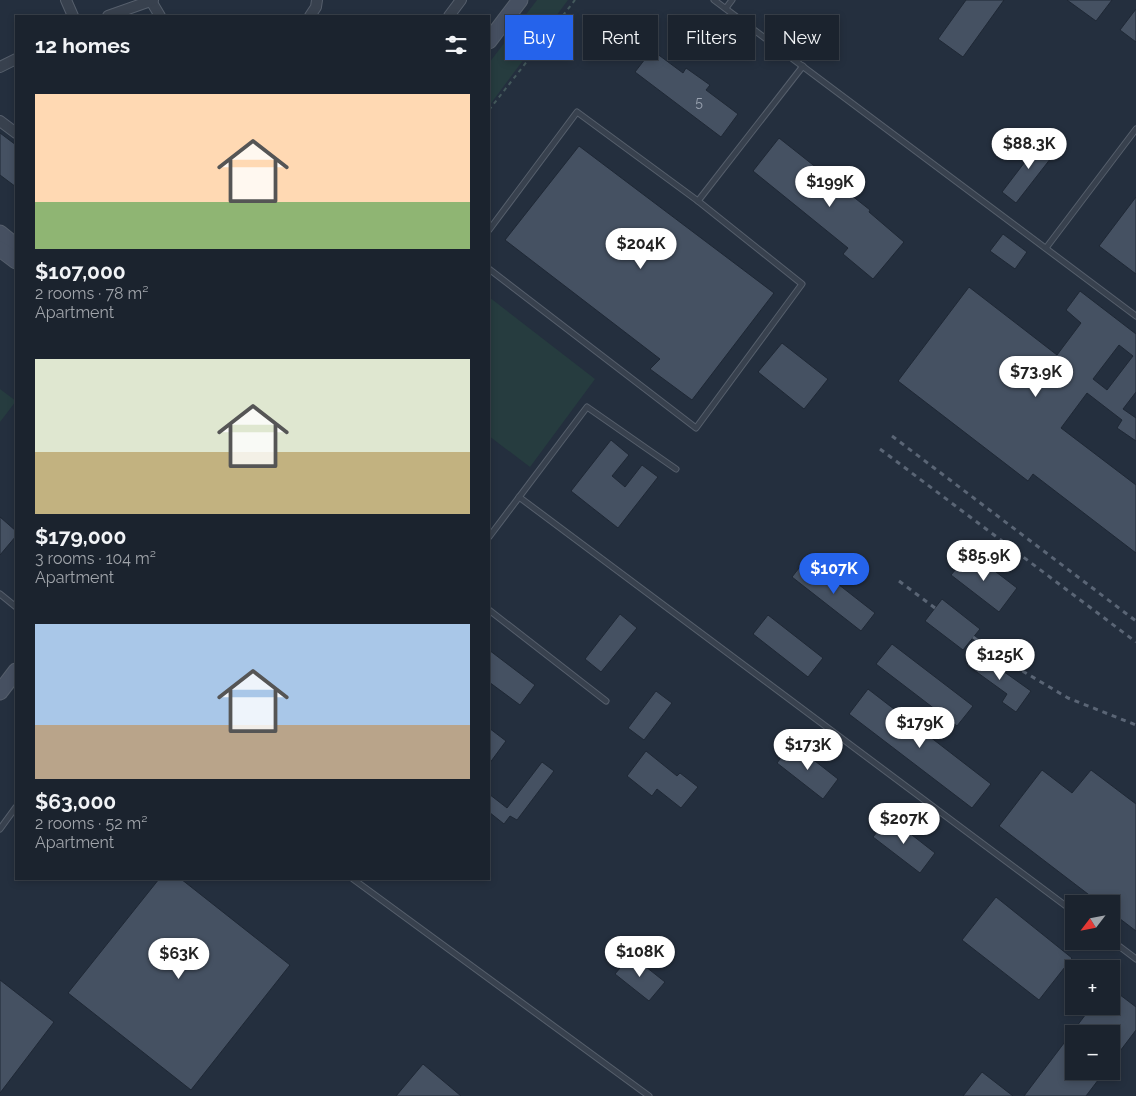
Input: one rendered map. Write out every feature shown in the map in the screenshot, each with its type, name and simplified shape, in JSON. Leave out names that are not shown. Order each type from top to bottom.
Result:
[{"type":"street","points":[[66,0],[73,15]]},
{"type":"street","points":[[111,15],[152,0],[160,15]]},
{"type":"street","points":[[311,15],[316,7],[317,0]]},
{"type":"street","points":[[450,15],[461,0]]},
{"type":"street","points":[[490,40],[520,0]]},
{"type":"street","points":[[0,67],[15,60]]},
{"type":"street","points":[[0,121],[15,132]]},
{"type":"street","points":[[0,233],[15,245]]},
{"type":"street","points":[[0,249],[15,260]]},
{"type":"street","points":[[0,692],[15,672]]},
{"type":"lane","points":[[714,0],[1136,316]]},
{"type":"lane","points":[[726,8],[732,0]]},
{"type":"lane","points":[[698,201],[803,66]]},
{"type":"lane","points":[[490,229],[577,112],[698,201],[802,284],[696,428],[490,270]]},
{"type":"lane","points":[[1046,248],[1136,129]]},
{"type":"lane","points":[[490,536],[587,407],[676,469]]},
{"type":"lane","points":[[519,497],[1065,905]]},
{"type":"lane","points":[[0,594],[15,606]]},
{"type":"lane","points":[[490,611],[606,701]]},
{"type":"lane","points":[[0,829],[15,808]]},
{"type":"lane","points":[[355,880],[650,1096]]},
{"type":"lane","points":[[1120,947],[1136,959]]},
{"type":"path","points":[[490,109],[574,0]]},
{"type":"green space","points":[[537,0],[568,0],[557,15],[526,15]]},
{"type":"green space","points":[[505,42],[505,60],[523,60],[490,105],[490,62]]},
{"type":"green space","points":[[490,298],[595,379],[530,467],[490,437]]},
{"type":"green space","points":[[0,389],[15,400],[15,402],[0,422]]},
{"type":"building","points":[[966,0],[1004,0],[963,57],[938,39]]},
{"type":"building","points":[[1067,0],[1112,0],[1096,21]]},
{"type":"building","points":[[1136,9],[1136,42],[1120,30]]},
{"type":"building","points":[[658,54],[683,73],[686,68],[710,85],[706,90],[738,114],[721,137],[635,72],[644,60],[658,60]]},
{"type":"building","points":[[0,133],[15,144],[15,186],[0,175]]},
{"type":"building","points":[[1036,137],[1050,148],[1051,158],[1016,203],[1002,192],[1034,150],[1028,146]]},
{"type":"building","points":[[779,138],[870,210],[869,212],[904,242],[873,279],[843,254],[848,248],[753,171]]},
{"type":"building","points":[[579,146],[774,293],[692,400],[650,369],[660,359],[505,240]]},
{"type":"building","points":[[1136,197],[1136,274],[1099,246]]},
{"type":"building","points":[[1003,234],[1027,252],[1015,269],[990,251]]},
{"type":"building","points":[[969,287],[1057,355],[1081,323],[1066,310],[1080,291],[1136,334],[1136,392],[1123,409],[1136,418],[1136,441],[1117,428],[1122,420],[1087,393],[1061,428],[1136,485],[1136,553],[1033,474],[1028,481],[898,381]],"holes":[[[1119,345],[1133,356],[1107,390],[1093,379]]]},
{"type":"building","points":[[782,343],[828,379],[804,409],[758,372]]},
{"type":"building","points":[[611,440],[629,455],[612,476],[625,487],[642,465],[658,477],[618,528],[571,491]]},
{"type":"building","points":[[0,517],[15,530],[15,537],[0,555]]},
{"type":"building","points":[[970,552],[1017,588],[999,612],[951,575]]},
{"type":"building","points":[[806,559],[875,613],[861,631],[792,577]]},
{"type":"building","points":[[942,599],[980,629],[963,650],[925,621]]},
{"type":"building","points":[[620,614],[637,628],[601,672],[585,659]]},
{"type":"building","points":[[768,615],[823,658],[808,677],[753,634]]},
{"type":"building","points":[[892,644],[973,706],[957,726],[876,664]]},
{"type":"building","points":[[972,649],[1031,691],[1016,712],[1002,702],[1007,694],[967,665]]},
{"type":"building","points":[[490,651],[535,685],[520,705],[490,683]]},
{"type":"building","points":[[868,689],[991,784],[972,808],[849,714]]},
{"type":"building","points":[[656,691],[672,703],[644,740],[628,728]]},
{"type":"building","points":[[490,729],[506,741],[490,763]]},
{"type":"building","points":[[792,743],[838,779],[823,799],[777,763]]},
{"type":"building","points":[[646,751],[677,776],[680,773],[698,787],[681,808],[657,789],[652,796],[627,776]]},
{"type":"building","points":[[542,762],[554,771],[517,820],[510,816],[504,824],[490,813],[490,795],[507,808]]},
{"type":"building","points":[[1042,770],[1072,793],[1091,770],[1136,804],[1136,931],[1120,919],[1120,895],[1089,895],[999,826]]},
{"type":"building","points":[[889,817],[935,853],[920,873],[873,837]]},
{"type":"building","points":[[158,880],[182,880],[290,965],[191,1090],[68,993]]},
{"type":"building","points":[[996,897],[1072,958],[1065,960],[1065,967],[1039,1000],[962,940]]},
{"type":"building","points":[[631,955],[665,982],[649,1001],[615,974]]},
{"type":"building","points":[[0,980],[54,1022],[0,1093]]},
{"type":"building","points":[[1120,995],[1136,1007],[1136,1030],[1120,1051],[1120,1025],[1078,1025],[1085,1015],[1120,1015]]},
{"type":"building","points":[[1065,1042],[1065,1080],[1098,1080],[1086,1096],[1024,1096]]},
{"type":"building","points":[[423,1064],[461,1096],[396,1096]]},
{"type":"building","points":[[982,1072],[1013,1096],[963,1096]]},
{"type":"railway","points":[[892,436],[1136,621]]},
{"type":"railway","points":[[880,449],[1136,642]]},
{"type":"railway","points":[[899,581],[935,608]]},
{"type":"railway","points":[[973,637],[1014,666],[1068,698],[1136,725]]}]
